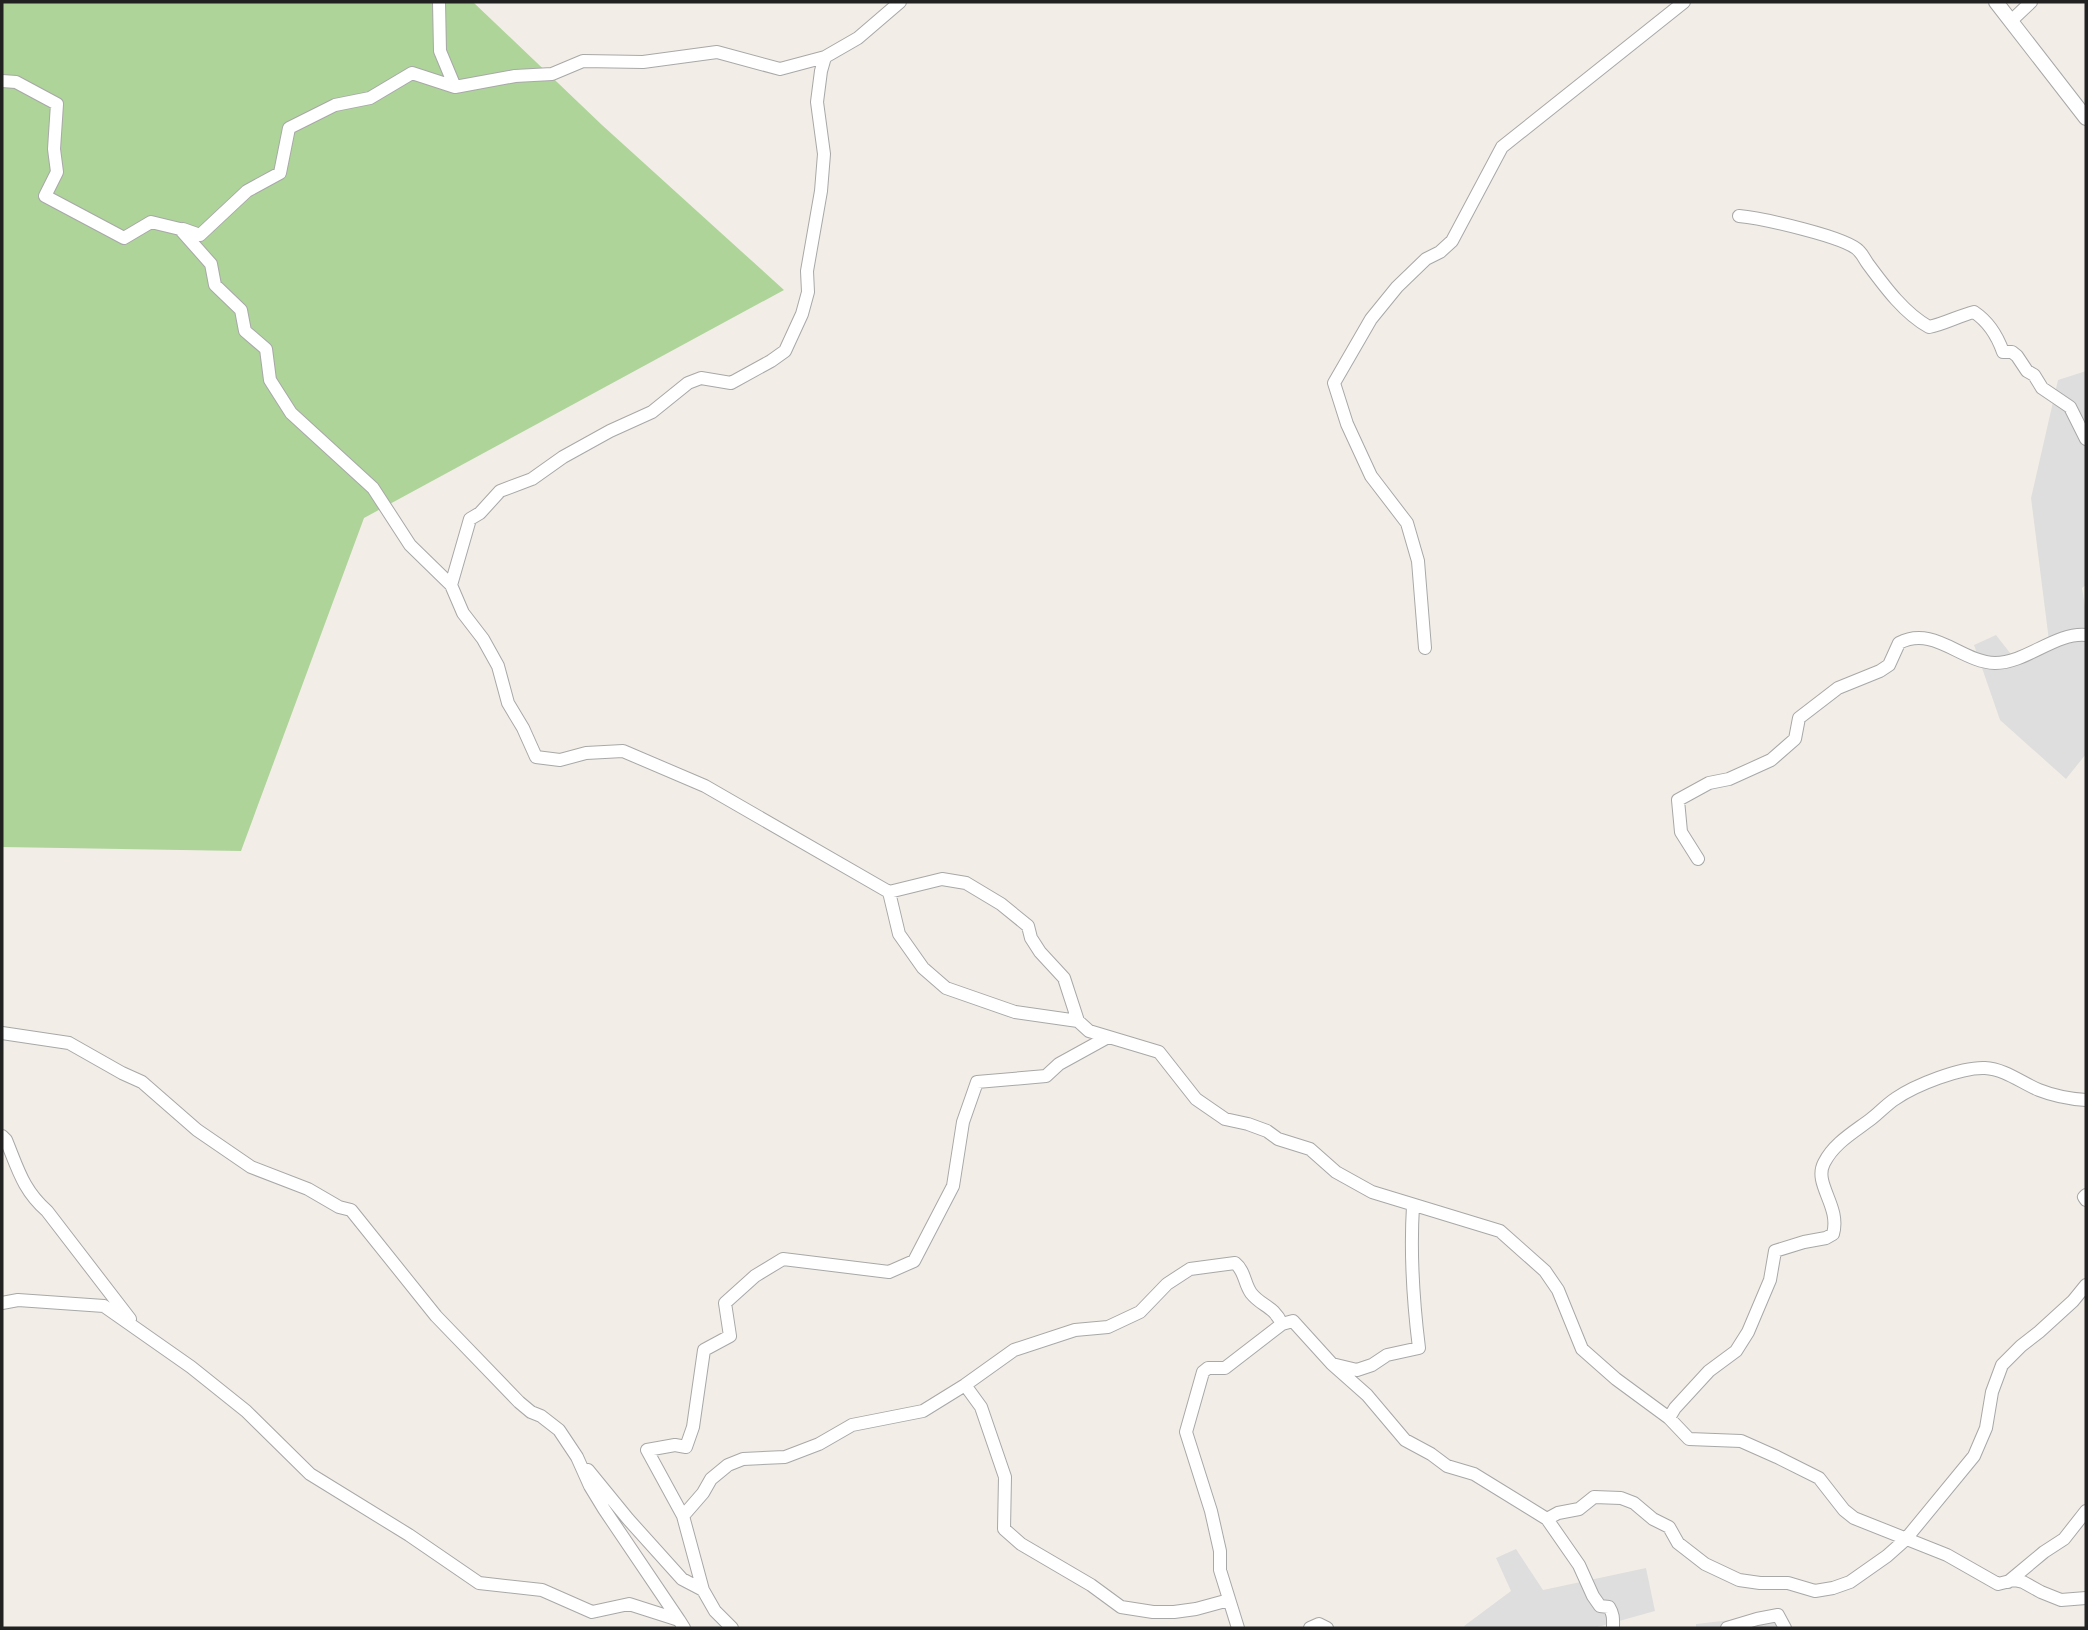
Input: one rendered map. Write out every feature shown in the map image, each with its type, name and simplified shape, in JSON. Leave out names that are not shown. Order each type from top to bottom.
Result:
[{"type":"street","points":[[439,2],[440,51],[455,87]]},
{"type":"street","points":[[2,81],[16,82],[57,104],[54,149],[57,172],[46,197],[124,238],[151,222],[200,235],[247,191],[280,173],[289,128],[335,105],[370,98],[412,73],[455,87],[515,76],[552,74],[583,61],[643,62],[717,52],[780,69],[825,57],[858,38],[900,2]]},
{"type":"street","points":[[1425,648],[1418,561],[1407,523],[1371,476],[1347,424],[1334,383],[1371,319],[1397,287],[1426,259],[1440,253],[1452,241],[1502,147],[1684,2]]},
{"type":"street","points":[[1996,2],[2086,118]]},
{"type":"street","points":[[2011,21],[2031,2]]},
{"type":"street","points":[[451,585],[470,519],[480,513],[500,491],[532,479],[563,457],[652,412],[688,383],[701,378],[732,383],[785,351],[802,314],[808,292],[807,271],[821,191],[824,154],[817,102],[825,57]]},
{"type":"street","points":[[1740,216],[1780,223],[1831,237],[1858,249],[1888,290],[1913,317],[1928,327],[1974,312],[1998,338],[2003,352],[2012,352],[2017,356],[2042,388],[2070,407],[2086,439]]},
{"type":"street","points":[[180,229],[211,264],[215,285],[240,310],[245,331],[266,349],[270,380],[291,413],[373,488],[410,545],[451,585],[463,613],[484,639],[498,666],[508,703],[536,757],[560,760],[586,753],[623,751],[705,786],[889,892],[942,878],[966,884],[1001,904],[1028,926],[1031,938],[1040,952],[1064,978],[1078,1021],[1089,1031],[1159,1052],[1196,1100],[1225,1119],[1248,1124],[1267,1131],[1278,1139],[1310,1149],[1336,1171],[1372,1192],[1500,1231],[1545,1270],[1558,1290],[1582,1349],[1616,1379],[1670,1418],[1689,1439],[1741,1441],[1819,1478],[1844,1510],[1854,1518],[1947,1555],[1998,1584],[2014,1580],[2062,1600],[2086,1598]]},
{"type":"street","points":[[1698,859],[1681,832],[1678,800],[1709,783],[1738,775],[1771,760],[1795,739],[1799,718],[1838,688],[1889,665],[1899,643],[1918,637],[1928,638],[1942,642],[1975,660],[1998,663],[2029,654],[2076,634],[2086,635]]},
{"type":"street","points":[[889,892],[899,934],[923,968],[946,988],[1015,1012],[1078,1021]]},
{"type":"street","points":[[2,1033],[69,1043],[142,1082],[197,1130],[251,1167],[308,1189],[339,1207],[351,1210],[436,1316],[525,1407],[559,1430],[577,1457],[628,1519],[682,1579],[703,1590]]},
{"type":"street","points":[[732,1628],[715,1611],[703,1590],[683,1516],[647,1450],[675,1445],[686,1447],[693,1427],[705,1350],[730,1336],[725,1303],[755,1276],[783,1259],[889,1272],[914,1261],[953,1186],[963,1122],[977,1082],[1046,1076],[1059,1064],[1108,1037]]},
{"type":"street","points":[[1670,1418],[1675,1408],[1709,1371],[1736,1351],[1742,1342],[1770,1280],[1775,1251],[1833,1234],[1836,1225],[1834,1211],[1821,1178],[1824,1163],[1847,1135],[1894,1099],[1933,1080],[1958,1072],[1986,1068],[2011,1076],[2040,1091],[2086,1100]]},
{"type":"street","points":[[2,1136],[33,1199],[47,1211],[136,1327]]},
{"type":"street","points":[[2086,1195],[2086,1200]]},
{"type":"street","points":[[1332,1364],[1357,1370],[1387,1356],[1419,1348],[1413,1300],[1413,1206]]},
{"type":"street","points":[[683,1516],[711,1479],[728,1465],[743,1459],[785,1457],[819,1444],[852,1425],[923,1411],[1014,1350],[1075,1329],[1108,1327],[1140,1312],[1167,1284],[1190,1269],[1235,1263],[1240,1267],[1251,1292],[1276,1312],[1282,1324]]},
{"type":"street","points":[[1547,1519],[1558,1513],[1579,1509],[1594,1497],[1621,1498],[1634,1503],[1653,1519],[1669,1527],[1678,1543],[1705,1564],[1740,1580],[1788,1583],[1815,1591],[1850,1582],[1905,1540],[1974,1456],[1986,1429],[1992,1392],[2002,1365],[2073,1301],[2086,1284]]},
{"type":"street","points":[[2,1303],[18,1300],[104,1306],[191,1367],[246,1411],[310,1474],[409,1535],[479,1583],[542,1590],[592,1612],[629,1604],[681,1624]]},
{"type":"street","points":[[1238,1628],[1220,1570],[1220,1551],[1211,1511],[1186,1432],[1203,1372],[1208,1368],[1225,1368],[1282,1324],[1293,1321],[1332,1364],[1367,1395],[1405,1440],[1447,1466],[1474,1474],[1547,1519],[1579,1565],[1592,1596],[1600,1606],[1609,1607],[1611,1610],[1614,1616],[1613,1628]]},
{"type":"street","points":[[965,1385],[981,1407],[1004,1478],[1004,1529],[1021,1544],[1121,1606],[1153,1612],[1174,1612],[1229,1600]]},
{"type":"street","points":[[577,1457],[604,1509],[681,1624]]},
{"type":"street","points":[[2007,1582],[2064,1539],[2086,1511]]},
{"type":"street","points":[[1727,1628],[1778,1615],[1785,1628]]},
{"type":"street","points":[[1310,1628],[1319,1624],[1327,1628]]},
{"type":"shaded area","points":[[2086,371],[2086,585],[2082,588],[2086,612],[2086,754],[2066,779],[2000,720],[1974,645],[1996,635],[2014,658],[2049,641],[2031,498],[2058,380]]},
{"type":"shaded area","points":[[1516,1549],[1543,1590],[1646,1568],[1655,1611],[1594,1628],[1465,1628],[1464,1626],[1511,1591],[1496,1558]]},
{"type":"shaded area","points":[[1783,1614],[1778,1628],[1696,1628],[1696,1624]]},
{"type":"green space","points":[[2,2],[473,2],[602,125],[784,290],[364,518],[241,851],[2,847]]}]
